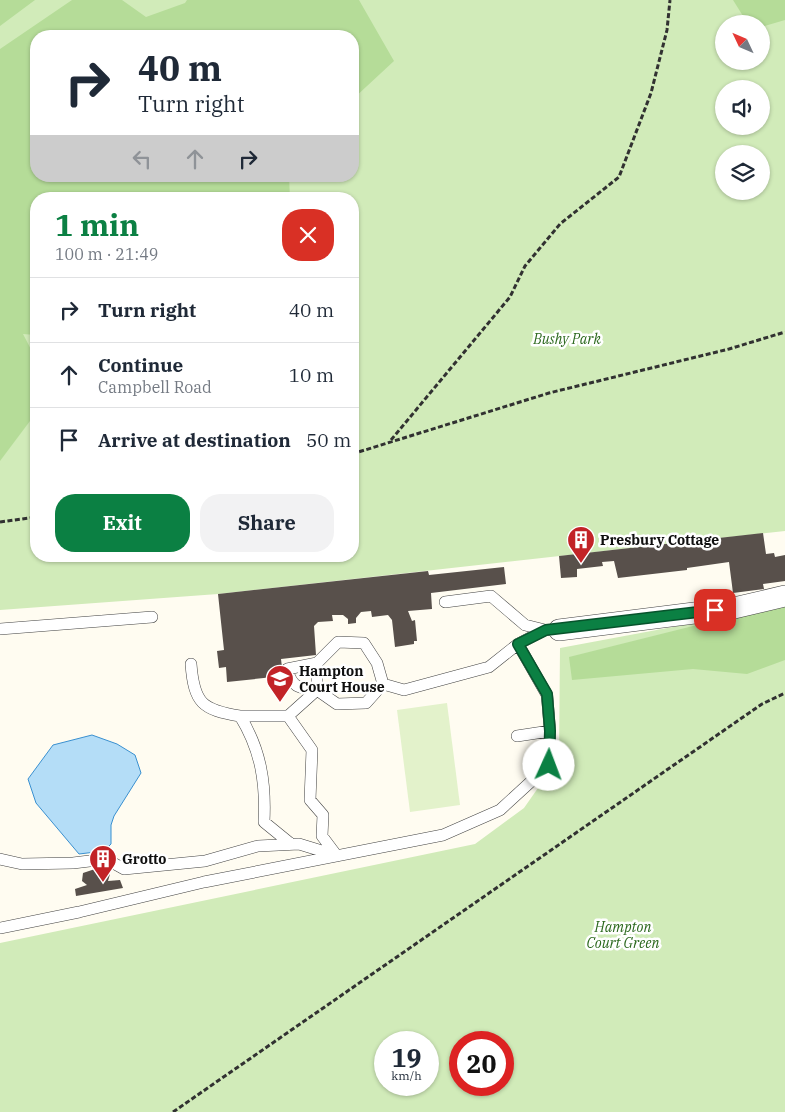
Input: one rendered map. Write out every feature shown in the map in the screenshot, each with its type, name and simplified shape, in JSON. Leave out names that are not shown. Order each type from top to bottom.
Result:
[{"type":"street","points":[[552,630],[734,608],[785,596]]},
{"type":"lane","points":[[445,602],[492,596],[525,625],[552,630]]},
{"type":"lane","points":[[0,629],[152,617]]},
{"type":"lane","points":[[382,684],[404,690],[489,667],[518,644],[552,630]]},
{"type":"lane","points":[[338,642],[364,643],[378,663],[382,684],[366,703],[337,704],[317,690],[299,688],[290,680],[287,669],[317,663],[338,642]]},
{"type":"lane","points":[[0,928],[80,912],[204,882],[443,835],[500,810],[549,765],[550,731],[547,694],[518,644]]},
{"type":"lane","points":[[191,664],[193,687],[203,705],[220,713],[240,716],[288,716],[317,690],[317,663]]},
{"type":"lane","points":[[240,716],[260,760],[265,793],[264,822],[290,844]]},
{"type":"lane","points":[[288,716],[312,750],[310,800],[323,815],[322,836],[336,856]]},
{"type":"lane","points":[[517,736],[550,731]]},
{"type":"lane","points":[[0,859],[22,864],[73,863],[106,859],[124,869],[205,861],[258,846],[290,844],[299,844],[336,856]]},
{"type":"path","points":[[391,440],[510,297],[525,266],[560,224],[618,178],[651,93],[667,30],[670,0]]},
{"type":"path","points":[[359,451],[391,440],[549,393],[729,349],[785,332]]},
{"type":"path","points":[[0,522],[30,518]]},
{"type":"path","points":[[173,1112],[762,704],[785,693]]},
{"type":"green space","name":"Bushy Park","points":[[0,0],[785,0],[785,531],[218,594],[0,610]]},
{"type":"green space","points":[[0,0],[35,0],[0,26]]},
{"type":"green space","points":[[72,0],[122,0],[146,17],[185,3],[187,0],[359,0],[394,61],[359,93],[359,30],[30,30],[30,182],[289,182],[290,192],[30,192],[30,335],[23,334],[30,347],[30,421],[0,461],[0,49]]},
{"type":"green space","points":[[733,0],[785,0],[785,20],[770,24],[770,15],[742,15]]},
{"type":"green space","name":"Hampton Court Green","points":[[785,606],[785,1112],[0,1112],[0,943],[475,844],[524,808],[559,758],[560,648]]},
{"type":"green space","points":[[785,606],[785,660],[747,674],[693,669],[572,680],[569,657],[713,621]]},
{"type":"green space","points":[[447,703],[460,805],[410,812],[397,710]]},
{"type":"water","points":[[92,735],[117,744],[135,755],[141,773],[114,816],[111,825],[111,844],[104,851],[79,854],[36,803],[28,779],[53,745]]},
{"type":"building","points":[[763,533],[766,554],[774,553],[775,557],[785,555],[785,581],[763,584],[764,589],[733,593],[729,562],[687,568],[687,570],[618,578],[614,561],[602,562],[603,566],[577,569],[577,577],[561,578],[559,556]]},
{"type":"building","points":[[504,567],[506,584],[431,593],[432,609],[408,611],[412,621],[415,620],[417,641],[414,641],[414,644],[395,647],[392,620],[388,615],[372,617],[371,611],[361,612],[356,618],[356,623],[348,624],[348,619],[343,615],[332,615],[333,621],[318,622],[314,626],[316,655],[281,659],[283,676],[227,682],[226,667],[219,668],[217,651],[224,650],[218,594],[428,571],[429,575]]},
{"type":"building","name":"Grotto","points":[[101,867],[110,874],[108,881],[120,880],[123,888],[76,896],[75,889],[87,885],[82,881],[83,873]]},
{"type":"place","name":"Presbury Cottage","points":[[581,564]]},
{"type":"place","name":"Hampton Court House","points":[[280,703]]},
{"type":"place","name":"Grotto","points":[[103,883]]},
{"type":"route","points":[[549,765],[550,731],[547,694],[518,644],[546,630],[559,630],[715,610]]}]
